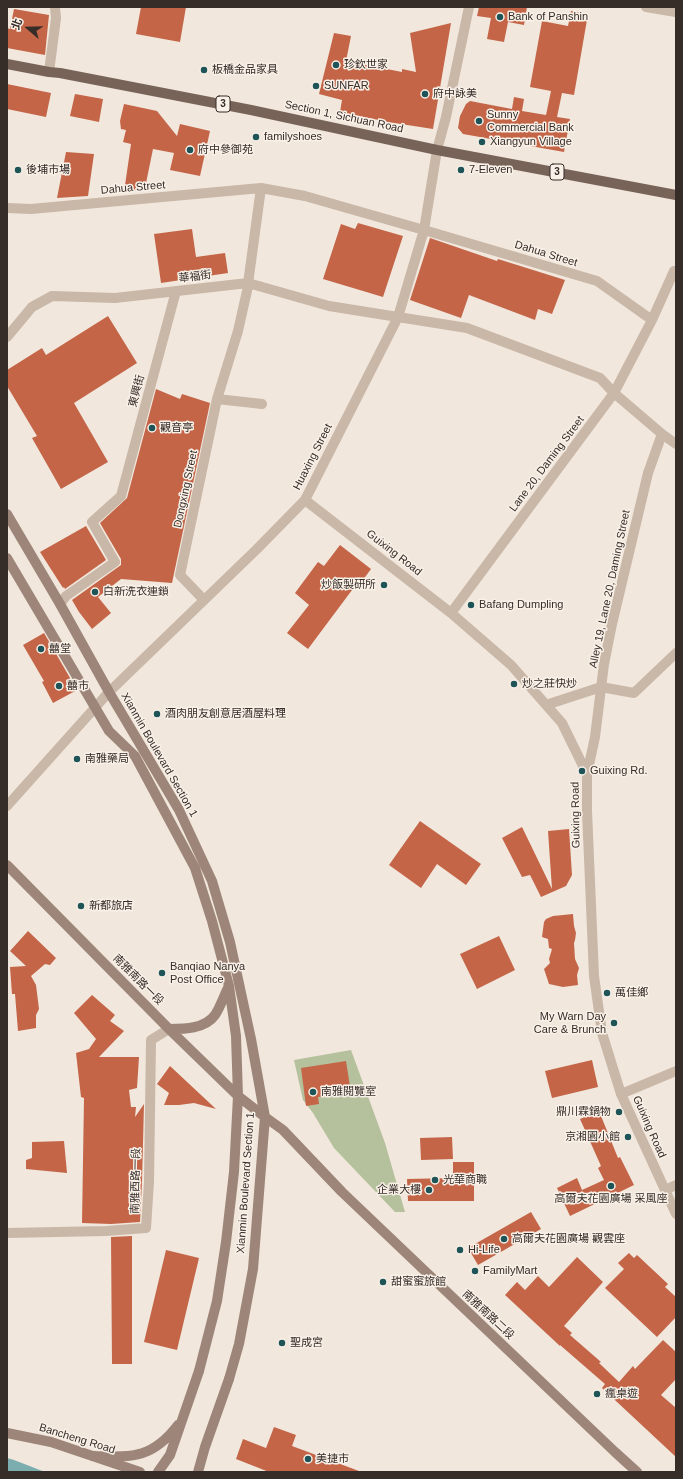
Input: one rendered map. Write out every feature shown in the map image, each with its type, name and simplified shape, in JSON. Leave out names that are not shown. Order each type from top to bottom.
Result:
[{"type":"main road","name":"Section 1, Sichuan Road","points":[[7,64],[251,110],[437,150],[676,195]]},
{"type":"main road","name":"Xianmin Boulevard Section 1","points":[[7,514],[178,810],[212,882],[230,942],[251,1038],[265,1117],[253,1269],[239,1344],[198,1472]]},
{"type":"main road","name":"Xianmin Boulevard Section 1","points":[[7,558],[99,704],[109,730],[135,756],[195,868],[212,921],[229,986],[236,1036],[238,1096],[234,1172],[226,1242],[217,1301],[199,1371],[170,1455],[158,1472]]},
{"type":"main road","name":"南雅南路一段","points":[[7,865],[168,1029],[238,1096],[254,1108]]},
{"type":"main road","points":[[168,1029],[185,1029],[203,1025],[215,1016],[229,986]]},
{"type":"main road","name":"南雅南路二段","points":[[254,1108],[283,1130],[353,1202],[609,1447],[638,1472]]},
{"type":"main road","points":[[93,1456],[129,1456],[147,1452],[162,1443],[184,1417]]},
{"type":"main road","name":"Bancheng Road","points":[[7,1433],[51,1442],[140,1472]]},
{"type":"main road","points":[[205,1447],[206,1472]]},
{"type":"street","points":[[49,72],[56,18],[55,7]]},
{"type":"street","points":[[424,230],[437,150],[446,117],[469,7]]},
{"type":"street","points":[[646,7],[676,12]]},
{"type":"street","points":[[248,283],[261,188]]},
{"type":"street","name":"Dahua Street","points":[[7,208],[31,209],[261,188],[305,196],[596,281],[652,320]]},
{"type":"street","name":"Huaxing Street","points":[[7,806],[109,692],[257,549],[305,500],[398,317],[424,230]]},
{"type":"street","points":[[676,271],[674,271],[652,320],[614,393],[676,444]]},
{"type":"street","name":"華福街","points":[[7,337],[32,307],[52,296],[115,298],[248,283],[329,306],[467,328],[600,378],[614,393]]},
{"type":"street","name":"Dongxing Street","points":[[204,600],[180,575],[218,400],[238,331],[248,283]]},
{"type":"street","name":"東興街","points":[[60,604],[66,596],[115,562],[92,522],[121,496],[176,291]]},
{"type":"street","name":"Lane 20, Daming Street","points":[[451,613],[614,393]]},
{"type":"street","points":[[218,400],[262,404]]},
{"type":"street","name":"Alley 19, Lane 20, Daming Street","points":[[587,774],[595,737],[601,687],[612,624],[648,473],[662,434]]},
{"type":"street","name":"Guixing Road","points":[[305,500],[451,613],[511,665],[562,723],[587,774],[587,811],[594,976],[602,1033],[621,1094],[676,1214]]},
{"type":"street","points":[[546,705],[601,687],[634,693],[676,654]]},
{"type":"street","name":"南雅西路一段","points":[[7,1233],[106,1231],[146,1228],[149,1182],[151,1040],[168,1029]]},
{"type":"street","points":[[621,1094],[675,1067]]},
{"type":"street","points":[[666,1190],[676,1185]]},
{"type":"green space","points":[[351,1050],[385,1143],[405,1212],[395,1212],[334,1148],[313,1113],[303,1100],[294,1060]]},
{"type":"water","points":[[7,1458],[14,1460],[45,1472],[7,1472]]},
{"type":"building","points":[[141,7],[186,7],[180,42],[136,34]]},
{"type":"building","points":[[479,7],[527,7],[524,25],[508,22],[504,42],[487,39],[491,18],[477,16]]},
{"type":"building","points":[[14,9],[49,15],[45,55],[7,48],[7,28],[10,29]]},
{"type":"building","points":[[571,11],[588,14],[574,95],[562,93],[557,117],[570,119],[564,152],[463,134],[458,128],[460,116],[466,104],[470,101],[512,109],[514,97],[524,99],[522,111],[546,115],[551,91],[530,87],[542,21],[568,26]]},
{"type":"building","points":[[451,23],[433,129],[388,122],[340,112],[342,100],[319,94],[334,33],[351,36],[346,61],[402,72],[402,69],[416,72],[410,33]]},
{"type":"building","points":[[7,84],[51,93],[46,117],[7,109]]},
{"type":"building","points":[[75,94],[103,99],[99,122],[70,116]]},
{"type":"building","points":[[124,104],[157,111],[177,136],[180,124],[210,131],[200,176],[170,170],[174,153],[153,149],[145,188],[124,192],[131,144],[123,142],[126,130],[121,129],[120,121]]},
{"type":"building","points":[[66,152],[94,154],[88,196],[57,198]]},
{"type":"building","points":[[358,223],[403,236],[383,297],[323,279],[341,224],[355,229]]},
{"type":"building","points":[[192,229],[196,257],[225,253],[228,273],[161,283],[154,234]]},
{"type":"building","points":[[430,238],[497,261],[498,259],[565,280],[552,314],[538,309],[535,320],[469,295],[461,318],[410,300]]},
{"type":"building","points":[[108,316],[137,363],[74,403],[108,462],[61,489],[32,438],[37,436],[7,386],[7,370],[42,348],[46,355]]},
{"type":"building","points":[[156,389],[180,399],[182,394],[210,403],[172,583],[121,579],[98,597],[111,613],[92,629],[72,600],[121,565],[121,559],[100,523],[127,498]]},
{"type":"building","points":[[86,526],[106,560],[65,589],[40,552]]},
{"type":"building","points":[[340,545],[371,569],[360,584],[358,582],[308,649],[287,633],[309,605],[295,593],[318,562],[324,566]]},
{"type":"building","points":[[44,633],[77,690],[53,703],[42,682],[44,681],[23,645]]},
{"type":"building","points":[[420,821],[481,864],[466,885],[437,864],[421,888],[389,865]]},
{"type":"building","points":[[522,827],[552,889],[548,831],[569,829],[572,875],[566,886],[541,897],[530,875],[522,877],[502,838]]},
{"type":"building","points":[[573,914],[576,933],[574,943],[575,959],[579,968],[577,975],[578,985],[563,987],[549,984],[544,969],[550,963],[549,959],[552,949],[549,948],[548,939],[542,937],[544,922],[546,919],[553,916]]},
{"type":"building","points":[[28,931],[56,958],[50,965],[45,964],[31,976],[36,985],[39,1009],[36,1015],[36,1028],[18,1031],[15,994],[12,994],[10,967],[26,966],[10,951]]},
{"type":"building","points":[[499,936],[515,970],[477,989],[460,954]]},
{"type":"building","points":[[92,995],[115,1015],[110,1021],[124,1031],[99,1057],[139,1057],[137,1088],[129,1090],[131,1107],[136,1107],[135,1117],[144,1104],[140,1222],[111,1224],[82,1223],[84,1098],[81,1097],[76,1053],[89,1049],[96,1039],[74,1013]]},
{"type":"building","points":[[592,1060],[598,1087],[552,1098],[545,1071]]},
{"type":"building","points":[[346,1061],[351,1093],[318,1097],[319,1104],[306,1106],[301,1068]]},
{"type":"building","points":[[170,1066],[216,1109],[194,1103],[164,1105],[169,1093],[157,1084]]},
{"type":"building","name":"高爾夫花園廣場 采風座","points":[[599,1111],[618,1158],[620,1157],[634,1185],[570,1216],[557,1188],[577,1178],[582,1190],[604,1180],[598,1168],[601,1166],[580,1119]]},
{"type":"building","points":[[452,1137],[453,1159],[421,1160],[420,1138]]},
{"type":"building","points":[[64,1141],[67,1173],[26,1169],[26,1160],[32,1158],[32,1142]]},
{"type":"building","points":[[453,1162],[474,1162],[474,1201],[408,1201],[407,1179],[453,1178]]},
{"type":"building","name":"高爾夫花園廣場 觀雲座","points":[[531,1212],[541,1229],[478,1265],[468,1248]]},
{"type":"building","points":[[132,1236],[132,1364],[112,1364],[111,1237]]},
{"type":"building","points":[[166,1250],[199,1258],[177,1350],[144,1342]]},
{"type":"building","points":[[629,1253],[634,1258],[637,1255],[668,1284],[665,1287],[676,1297],[676,1317],[657,1337],[605,1288],[624,1269],[618,1263]]},
{"type":"building","points":[[577,1257],[603,1282],[564,1326],[572,1333],[570,1335],[601,1362],[599,1363],[619,1382],[633,1366],[635,1369],[663,1340],[676,1352],[676,1379],[661,1395],[676,1408],[676,1457],[602,1388],[605,1384],[560,1346],[505,1295],[517,1282],[525,1290],[538,1276],[549,1287]]},
{"type":"building","points":[[274,1427],[296,1435],[292,1446],[359,1472],[269,1472],[236,1459],[243,1439],[266,1448]]},
{"type":"place","name":"Bank of Panshin","points":[[500,17]]},
{"type":"place","name":"珍欽世家","points":[[336,65]]},
{"type":"place","name":"板橋金品家具","points":[[204,70]]},
{"type":"place","name":"SUNFAR","points":[[316,86]]},
{"type":"place","name":"府中詠美","points":[[425,94]]},
{"type":"place","name":"Sunny Commercial Bank","points":[[479,121]]},
{"type":"place","name":"familyshoes","points":[[256,137]]},
{"type":"place","name":"Xiangyun Village","points":[[482,142]]},
{"type":"place","name":"府中參御苑","points":[[190,150]]},
{"type":"place","name":"後埔市場","points":[[18,170]]},
{"type":"place","name":"7-Eleven","points":[[461,170]]},
{"type":"place","name":"觀音亭","points":[[152,428]]},
{"type":"place","name":"炒飯製研所","points":[[384,585]]},
{"type":"place","name":"白新洗衣連鎖","points":[[95,592]]},
{"type":"place","name":"Bafang Dumpling","points":[[471,605]]},
{"type":"place","name":"囍堂","points":[[41,649]]},
{"type":"place","name":"炒之莊快炒","points":[[514,684]]},
{"type":"place","name":"囍市","points":[[59,686]]},
{"type":"place","name":"酒肉朋友創意居酒屋料理","points":[[157,714]]},
{"type":"place","name":"南雅藥局","points":[[77,759]]},
{"type":"place","name":"Guixing Rd.","points":[[582,771]]},
{"type":"place","name":"新都旅店","points":[[81,906]]},
{"type":"place","name":"Banqiao Nanya Post Office","points":[[162,973]]},
{"type":"place","name":"萬佳鄉","points":[[607,993]]},
{"type":"place","name":"My Warn Day Care & Brunch","points":[[614,1023]]},
{"type":"place","name":"南雅閱覽室","points":[[313,1092]]},
{"type":"place","name":"鼎川霖鍋物","points":[[619,1112]]},
{"type":"place","name":"京湘園小館","points":[[628,1137]]},
{"type":"place","name":"光華商職","points":[[435,1180]]},
{"type":"place","name":"高爾夫花園廣場 采風座","points":[[611,1186]]},
{"type":"place","name":"企業大樓","points":[[429,1190]]},
{"type":"place","name":"高爾夫花園廣場 觀雲座","points":[[504,1239]]},
{"type":"place","name":"Hi-Life","points":[[460,1250]]},
{"type":"place","name":"FamilyMart","points":[[475,1271]]},
{"type":"place","name":"甜蜜蜜旅館","points":[[383,1282]]},
{"type":"place","name":"聖成宮","points":[[282,1343]]},
{"type":"place","name":"瘋桌遊","points":[[597,1394]]},
{"type":"place","name":"美捷市","points":[[308,1459]]}]
